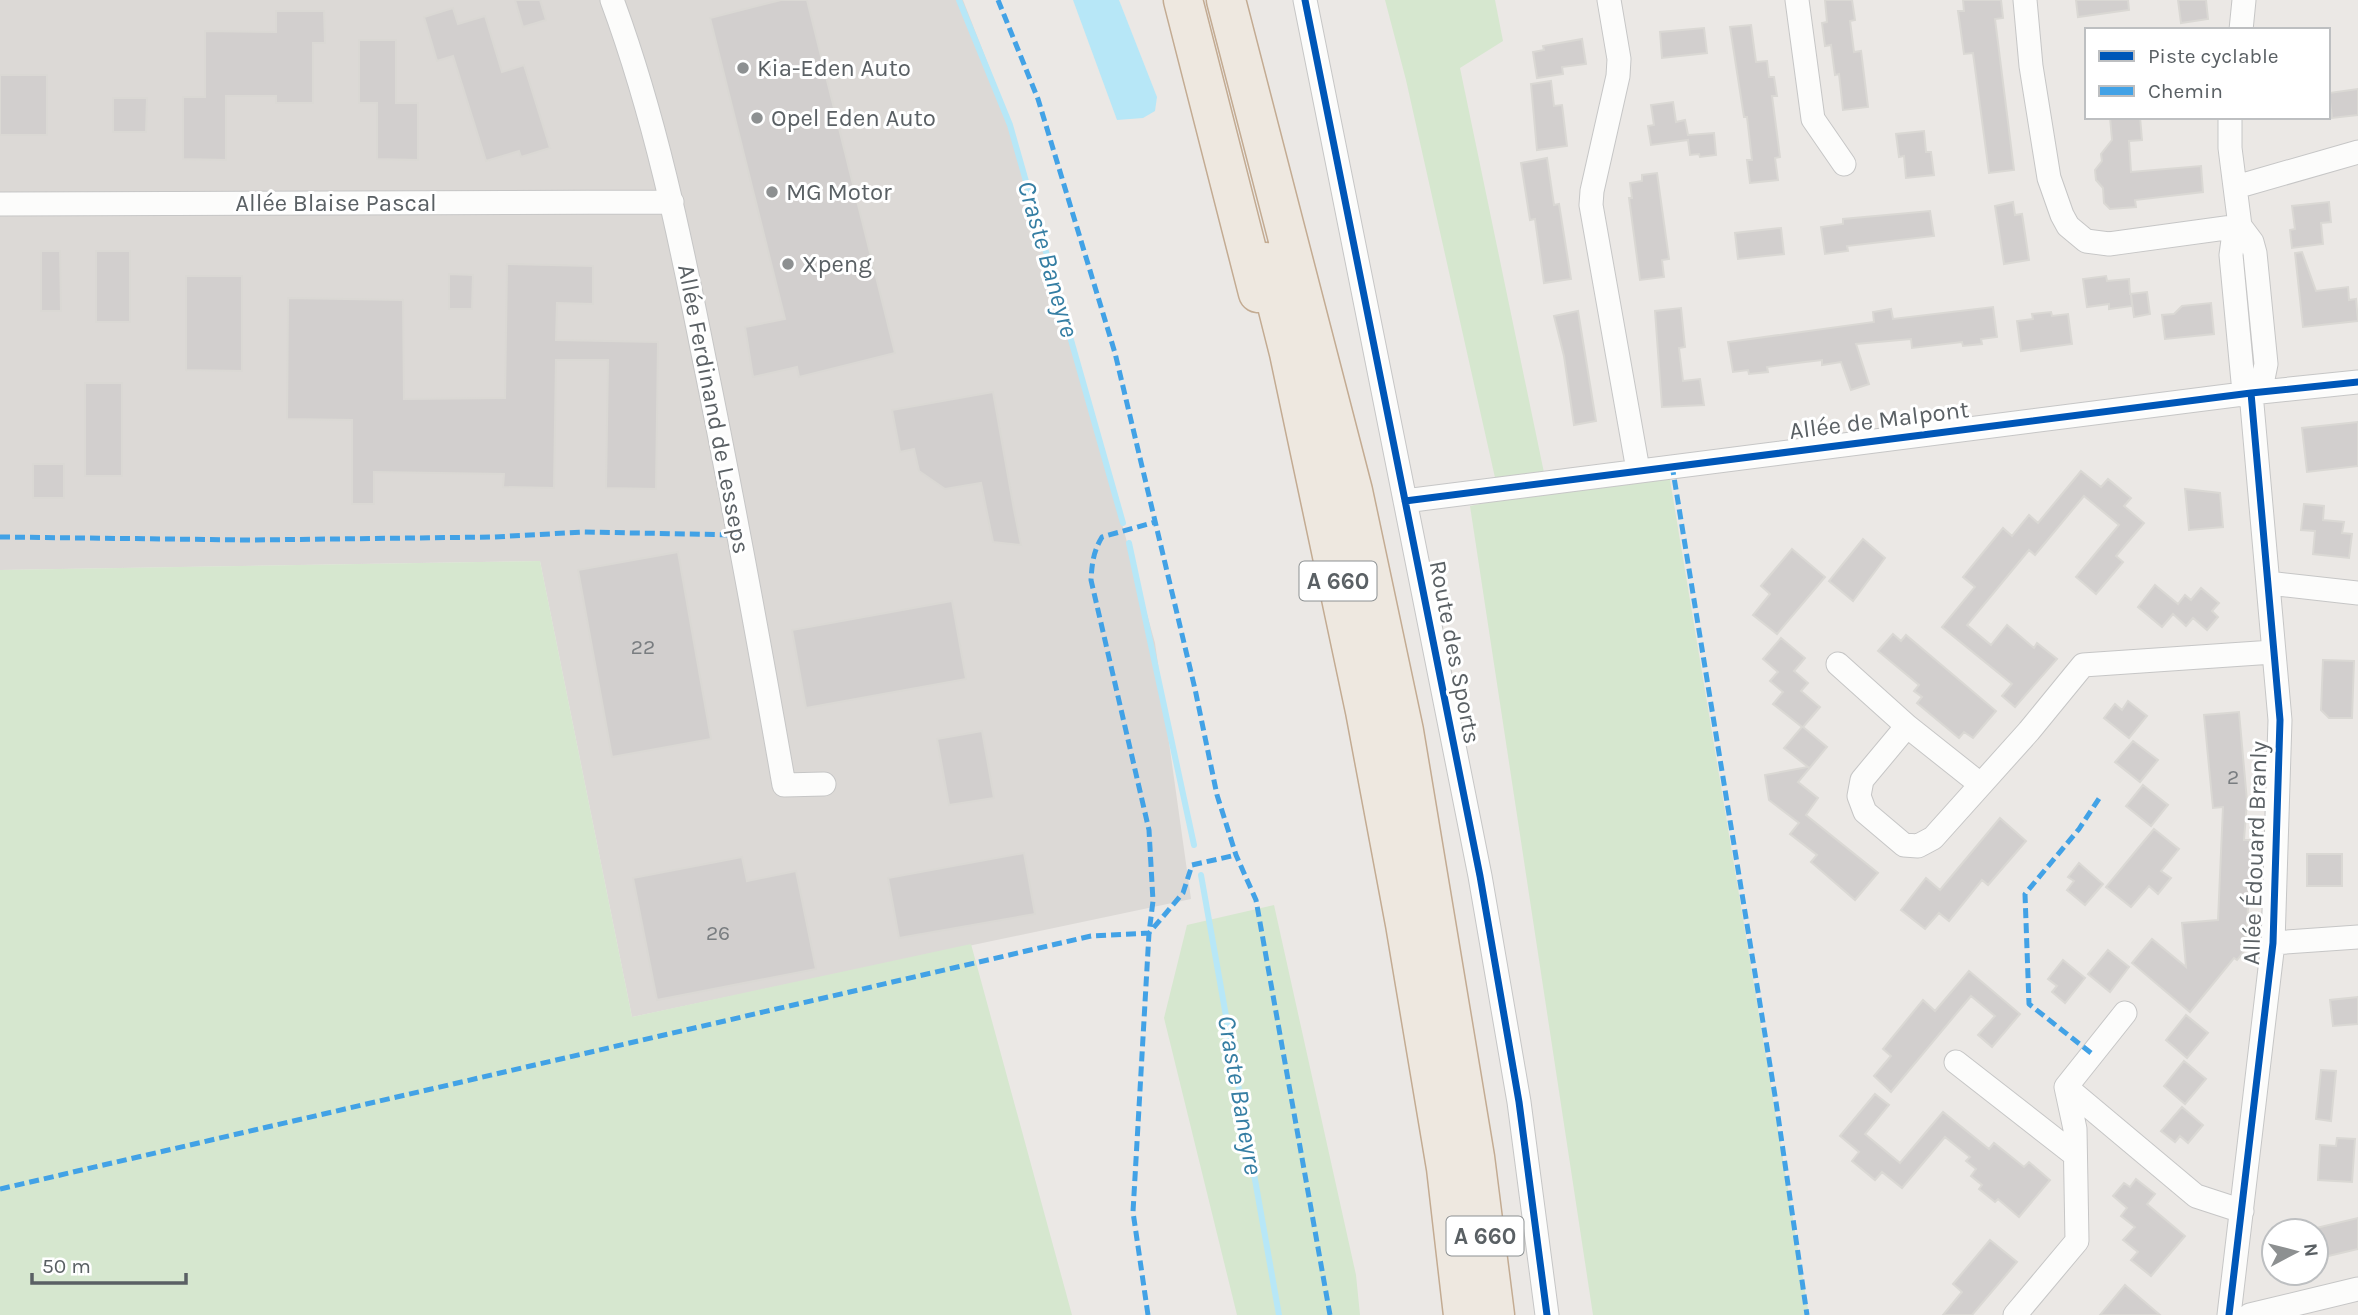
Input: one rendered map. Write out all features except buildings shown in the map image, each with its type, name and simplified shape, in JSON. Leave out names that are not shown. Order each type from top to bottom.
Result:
[{"type":"highway","points":[[1183,0],[1365,711]]},
{"type":"highway","name":"A 660","points":[[1201,0],[1289,353],[1365,711],[1405,924],[1446,1168],[1464,1315]]},
{"type":"highway","name":"A 660","points":[[1226,0],[1353,491],[1404,731],[1475,1157],[1495,1315]]},
{"type":"highway","points":[[1253,0],[1296,198],[1353,491]]},
{"type":"street","name":"Allée Ferdinand de Lesseps","points":[[611,0],[658,146],[672,202],[725,461],[784,785],[824,784]]},
{"type":"street","name":"Route des Sports","points":[[1306,0],[1482,890],[1519,1102],[1547,1315]]},
{"type":"street","points":[[1609,0],[1619,59],[1618,76],[1591,205],[1638,470]]},
{"type":"street","points":[[1797,0],[1813,120],[1844,164]]},
{"type":"street","points":[[2025,0],[2031,66],[2055,198],[2068,226],[2086,241],[2109,244],[2240,226],[2230,148],[2230,119]]},
{"type":"street","points":[[2241,28],[2244,0]]},
{"type":"street","points":[[2236,187],[2358,152]]},
{"type":"street","name":"Allée Blaise Pascal","points":[[0,204],[672,202]]},
{"type":"street","name":"Allée Édouard Branly","points":[[2229,1315],[2273,943],[2280,720],[2251,393],[2244,382],[2231,255],[2233,240],[2240,226]]},
{"type":"street","name":"Allée de Malpont","points":[[1405,501],[2251,393],[2358,382]]},
{"type":"street","points":[[2268,583],[2358,593]]},
{"type":"street","points":[[1907,726],[1862,780],[1860,796],[1865,811],[1904,845],[1918,846],[1933,838],[2029,731],[2083,665],[2273,652]]},
{"type":"street","points":[[1839,664],[1907,726],[1980,784]]},
{"type":"street","points":[[2273,943],[2358,937]]},
{"type":"street","points":[[2066,1087],[2125,1013]]},
{"type":"street","points":[[1956,1062],[2075,1154]]},
{"type":"street","points":[[2066,1087],[2196,1196],[2242,1211]]},
{"type":"street","points":[[2015,1315],[2077,1241],[2075,1129],[2066,1087]]},
{"type":"street","points":[[2250,1315],[2358,1289]]},
{"type":"shaded area","points":[[0,0],[963,0],[1010,120],[1155,643],[1191,899],[632,1017],[540,561],[0,570]]},
{"type":"green space","points":[[1385,0],[1495,0],[1503,41],[1460,68],[1548,492],[1669,474],[1809,1315],[1593,1315],[1470,506],[1500,500],[1406,80]]},
{"type":"green space","points":[[540,561],[632,1017],[971,944],[1072,1315],[0,1315],[0,570]]},
{"type":"green space","points":[[1274,905],[1356,1275],[1360,1315],[1237,1315],[1164,1018],[1187,925]]},
{"type":"water","points":[[1073,0],[1119,0],[1157,97],[1155,111],[1143,118],[1117,120]]},
{"type":"waterway","name":"Craste Baneyre","points":[[959,0],[1010,125],[1123,523]]},
{"type":"waterway","name":"Craste Baneyre","points":[[1129,543],[1194,845]]},
{"type":"waterway","name":"Craste Baneyre","points":[[1201,875],[1279,1315]]},
{"type":"marked path","points":[[998,0],[1038,99],[1115,353],[1195,689],[1217,795],[1236,855],[1256,900],[1330,1315]]},
{"type":"marked path","points":[[1672,465],[1776,1102],[1807,1315]]},
{"type":"marked path","points":[[1148,1315],[1133,1212],[1153,901],[1149,830],[1091,580],[1093,558],[1102,537],[1155,522]]},
{"type":"marked path","points":[[0,537],[250,540],[494,537],[584,532],[739,535]]},
{"type":"marked path","points":[[2091,1053],[2029,1004],[2025,894],[2079,829],[2100,797]]},
{"type":"marked path","points":[[0,1189],[1091,936],[1149,933],[1183,893],[1192,865],[1236,855]]},
{"type":"cycle path","points":[[1305,0],[1480,876],[1519,1102],[1547,1315]]},
{"type":"cycle path","points":[[1405,501],[2251,393],[2358,382]]},
{"type":"cycle path","points":[[2229,1315],[2273,943],[2280,720],[2251,393]]},
{"type":"place","name":"Kia-Eden Auto","points":[[743,68]]},
{"type":"place","name":"Opel Eden Auto","points":[[757,118]]},
{"type":"place","name":"MG Motor","points":[[772,192]]},
{"type":"place","name":"Xpeng","points":[[788,264]]}]
